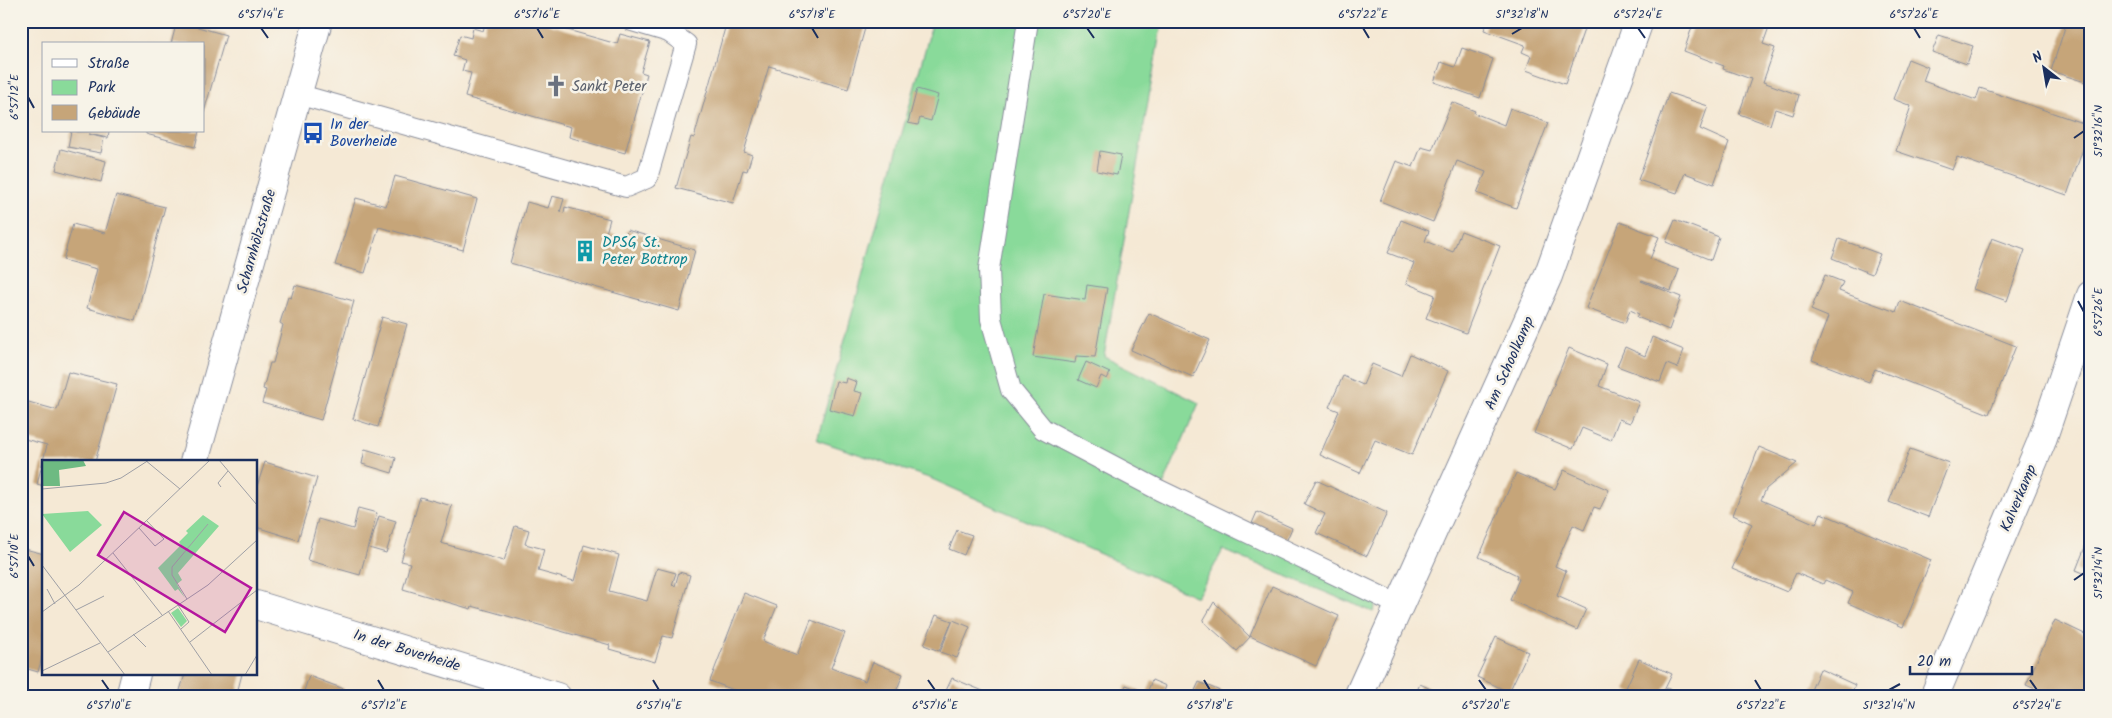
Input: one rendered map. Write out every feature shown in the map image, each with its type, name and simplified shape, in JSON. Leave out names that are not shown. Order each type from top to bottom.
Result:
[{"type":"street","name":"Scharnhölzstraße","points":[[195,460],[318,21]]},
{"type":"street","name":"Am Schoolkamp","points":[[1358,697],[1401,606],[1548,276],[1639,21]]},
{"type":"street","name":"Kalverkamp","points":[[1934,697],[2041,443],[2091,295]]},
{"type":"street","name":"In der Boverheide","points":[[258,606],[557,697]]},
{"type":"street","points":[[130,697],[135,676]]},
{"type":"lane","points":[[297,94],[626,187],[647,178],[686,44],[669,32],[632,21]]},
{"type":"lane","points":[[1028,21],[989,269],[991,319],[1011,390],[1043,429],[1158,490],[1401,606]]},
{"type":"green space","points":[[933,21],[1162,21],[1104,356],[1199,403],[1162,488],[1383,590],[1373,612],[1223,550],[1197,597],[932,479],[817,440]]},
{"type":"building","points":[[177,21],[226,35],[205,108],[205,42],[172,42]]},
{"type":"building","name":"Sankt Peter","points":[[486,21],[536,21],[617,44],[620,34],[650,42],[641,72],[647,74],[625,153],[569,137],[571,127],[465,97],[471,73],[462,71],[465,60],[453,56],[460,35],[471,38],[473,28],[483,31]]},
{"type":"building","points":[[727,21],[867,21],[848,89],[769,66],[744,152],[752,155],[747,171],[743,170],[733,203],[676,188],[691,137],[694,138]]},
{"type":"building","points":[[1487,21],[1587,21],[1565,84],[1526,70],[1531,56],[1522,52],[1525,45],[1484,30]]},
{"type":"building","points":[[1694,21],[1771,21],[1763,44],[1775,48],[1763,82],[1799,95],[1793,115],[1775,109],[1770,125],[1739,114],[1751,79],[1723,69],[1724,66],[1684,51]]},
{"type":"building","points":[[2067,21],[2091,26],[2091,63],[2085,82],[2051,71]]},
{"type":"building","points":[[1939,35],[1973,46],[1967,64],[1932,52]]},
{"type":"building","points":[[1462,48],[1493,59],[1480,98],[1434,82],[1441,62],[1455,67]]},
{"type":"building","points":[[1908,59],[1928,67],[1923,81],[1976,100],[1980,88],[2091,126],[2067,195],[1957,157],[1952,170],[1896,151],[1911,106],[1893,99]]},
{"type":"building","points":[[917,89],[938,95],[931,121],[920,118],[918,125],[908,123]]},
{"type":"building","points":[[1669,93],[1708,106],[1700,129],[1729,142],[1714,184],[1685,173],[1677,193],[1638,180]]},
{"type":"building","points":[[1452,102],[1504,125],[1510,108],[1548,123],[1516,208],[1477,193],[1486,172],[1457,161],[1433,222],[1380,201],[1396,161],[1413,167],[1421,147],[1432,150]]},
{"type":"building","points":[[71,132],[109,132],[108,138],[88,134],[104,138],[101,153],[68,147]]},
{"type":"building","points":[[146,132],[199,132],[195,147],[146,134]]},
{"type":"building","points":[[61,149],[106,161],[101,182],[56,170]]},
{"type":"building","points":[[1100,151],[1121,155],[1117,175],[1097,171]]},
{"type":"building","points":[[395,176],[477,199],[463,250],[379,227],[365,273],[335,265],[356,198],[386,206]]},
{"type":"building","points":[[116,195],[165,207],[135,321],[87,308],[97,269],[63,260],[73,224],[105,233]]},
{"type":"building","name":"DPSG St. Peter Bottrop","points":[[552,196],[564,199],[560,212],[564,213],[565,207],[610,219],[606,233],[625,238],[627,230],[695,250],[679,311],[510,263],[527,202],[548,208]]},
{"type":"building","points":[[1401,220],[1429,231],[1425,241],[1453,252],[1461,231],[1500,246],[1466,333],[1426,318],[1435,295],[1406,283],[1414,263],[1388,253]]},
{"type":"building","points":[[1675,220],[1719,237],[1711,260],[1666,242]]},
{"type":"building","points":[[1620,222],[1659,237],[1650,259],[1679,270],[1671,291],[1641,281],[1681,297],[1669,330],[1637,317],[1639,314],[1630,310],[1625,323],[1586,308]]},
{"type":"building","points":[[1992,238],[2025,250],[2007,301],[1973,289]]},
{"type":"building","points":[[1839,239],[1880,254],[1872,274],[1832,258]]},
{"type":"building","points":[[1825,275],[1843,282],[1839,291],[1896,312],[1900,301],[2016,346],[1989,414],[1875,369],[1869,382],[1812,360],[1828,317],[1811,310]]},
{"type":"building","points":[[295,285],[354,301],[321,420],[262,403],[266,390],[263,389],[270,363],[273,363],[283,325],[280,323],[288,297],[291,298]]},
{"type":"building","points":[[1087,285],[1107,288],[1095,357],[1076,356],[1075,363],[1033,357],[1044,294],[1085,300]]},
{"type":"building","points":[[1149,313],[1210,340],[1193,377],[1131,350]]},
{"type":"building","points":[[382,317],[407,324],[378,427],[353,419]]},
{"type":"building","points":[[1652,337],[1684,350],[1677,368],[1667,364],[1660,382],[1617,366],[1625,347],[1645,356]]},
{"type":"building","points":[[1569,348],[1607,364],[1599,386],[1639,402],[1630,423],[1619,419],[1611,440],[1582,428],[1573,449],[1534,433]]},
{"type":"building","points":[[1410,354],[1448,371],[1412,455],[1375,440],[1360,473],[1320,455],[1339,411],[1329,407],[1343,376],[1363,385],[1372,364],[1401,376]]},
{"type":"building","points":[[1086,362],[1110,373],[1107,379],[1101,376],[1096,388],[1078,380]]},
{"type":"building","points":[[68,372],[117,384],[96,460],[43,460],[47,445],[21,438],[21,413],[25,401],[57,410]]},
{"type":"building","points":[[846,378],[857,382],[854,391],[862,393],[855,416],[829,409],[836,381],[845,383]]},
{"type":"building","points":[[1759,447],[1797,463],[1766,489],[1761,500],[1816,524],[1821,513],[1931,560],[1903,627],[1848,603],[1853,592],[1825,580],[1823,584],[1796,573],[1787,592],[1732,569],[1752,524],[1733,515]]},
{"type":"building","points":[[365,449],[396,458],[392,473],[362,464]]},
{"type":"building","points":[[1910,449],[1949,463],[1928,517],[1889,502]]},
{"type":"building","points":[[265,462],[317,478],[298,540],[258,528],[258,483]]},
{"type":"building","points":[[42,464],[42,485],[37,484]]},
{"type":"building","points":[[1564,470],[1609,490],[1600,509],[1594,507],[1584,530],[1573,525],[1555,566],[1566,571],[1557,596],[1586,609],[1577,630],[1510,600],[1519,579],[1516,578],[1517,575],[1479,557],[1516,473],[1555,489]]},
{"type":"building","points":[[1316,480],[1387,513],[1367,556],[1316,533],[1325,514],[1304,504]]},
{"type":"building","points":[[420,497],[452,506],[441,543],[504,561],[515,526],[529,530],[525,544],[544,549],[538,571],[574,581],[584,545],[619,555],[609,591],[647,601],[657,568],[676,573],[672,585],[675,586],[679,572],[690,575],[672,638],[663,636],[655,662],[609,649],[610,645],[472,606],[471,609],[403,589],[410,563],[401,561]]},
{"type":"building","points":[[358,508],[377,513],[360,575],[307,560],[318,519],[353,529]]},
{"type":"building","points":[[1257,512],[1292,528],[1285,544],[1250,528]]},
{"type":"building","points":[[379,516],[396,521],[386,553],[369,548]]},
{"type":"building","points":[[957,530],[972,535],[964,555],[949,549]]},
{"type":"building","points":[[2091,532],[2091,576],[2076,570]]},
{"type":"building","points":[[21,548],[42,553],[42,657],[38,672],[21,667]]},
{"type":"building","points":[[1272,586],[1339,616],[1316,666],[1250,636]]},
{"type":"building","points":[[744,593],[777,606],[763,641],[797,655],[811,620],[845,633],[831,668],[865,681],[873,662],[903,674],[894,697],[752,697],[710,681]]},
{"type":"building","points":[[1214,602],[1250,637],[1237,651],[1203,621]]},
{"type":"building","points":[[936,615],[952,621],[939,651],[924,645]]},
{"type":"building","points":[[953,620],[970,627],[957,658],[940,652]]},
{"type":"building","points":[[2055,620],[2091,637],[2091,697],[2037,697],[2040,691],[2026,685]]},
{"type":"building","points":[[1496,637],[1528,652],[1509,692],[1477,677]]},
{"type":"building","points":[[1639,659],[1672,674],[1661,697],[1640,697],[1625,690]]},
{"type":"building","points":[[1820,669],[1855,685],[1850,697],[1808,697]]},
{"type":"building","points":[[184,676],[241,676],[236,697],[178,697]]},
{"type":"building","points":[[309,676],[344,689],[341,697],[302,697]]},
{"type":"building","points":[[952,678],[983,691],[980,697],[943,697]]},
{"type":"building","points":[[1152,680],[1166,686],[1162,697],[1121,697],[1126,685],[1147,693]]},
{"type":"building","points":[[1199,682],[1227,694],[1225,697],[1192,697]]},
{"type":"building","points":[[1420,684],[1448,697],[1414,697]]},
{"type":"building","points":[[1667,688],[1686,697],[1662,697]]},
{"type":"place","name":"Sankt Peter","points":[[556,86]]},
{"type":"place","name":"In der Boverheide","points":[[313,133]]},
{"type":"place","name":"DPSG St. Peter Bottrop","points":[[585,251]]}]
